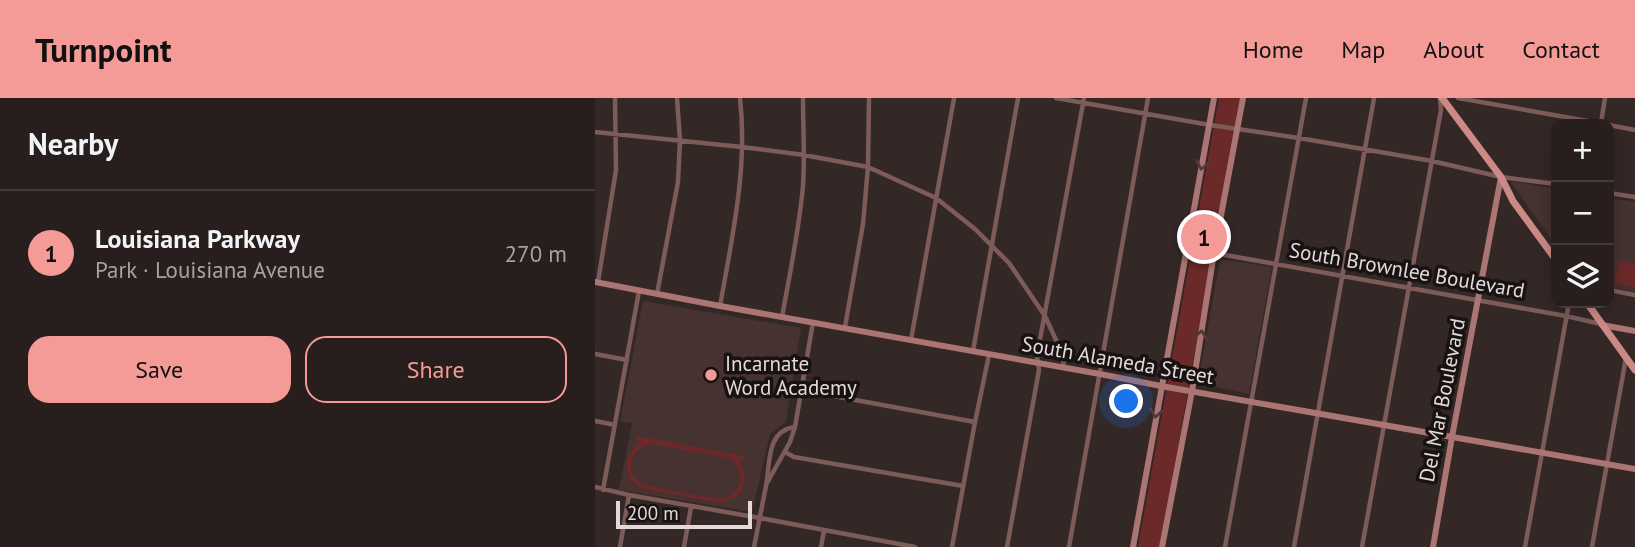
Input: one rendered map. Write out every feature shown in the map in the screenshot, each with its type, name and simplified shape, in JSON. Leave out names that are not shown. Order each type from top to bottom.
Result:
[{"type":"main road","points":[[1133,547],[1214,98]]},
{"type":"main road","points":[[1162,547],[1243,98]]},
{"type":"main road","points":[[1441,98],[1501,177],[1513,201],[1551,253]]},
{"type":"main road","name":"Del Mar Boulevard","points":[[1433,547],[1501,177]]},
{"type":"main road","name":"South Alameda Street","points":[[597,282],[1161,386],[1635,469]]},
{"type":"main road","points":[[1590,308],[1635,370]]},
{"type":"main road","name":"South Brownlee Boulevard","points":[[1602,325],[1635,331]]},
{"type":"street","points":[[597,282],[616,170],[615,98]]},
{"type":"street","points":[[657,294],[678,182],[680,140],[677,98]]},
{"type":"street","points":[[720,306],[737,207],[742,147],[740,98]]},
{"type":"street","points":[[782,317],[803,186],[803,98]]},
{"type":"street","points":[[845,327],[863,224],[868,167],[869,98]]},
{"type":"street","points":[[911,340],[954,98]]},
{"type":"street","points":[[973,352],[1018,98]]},
{"type":"street","points":[[1056,98],[1083,100],[1145,114],[1365,149],[1501,177],[1551,183]]},
{"type":"street","points":[[1069,547],[1148,98]]},
{"type":"street","points":[[1225,547],[1306,98]]},
{"type":"street","points":[[1294,547],[1374,98]]},
{"type":"street","points":[[1362,547],[1441,98]]},
{"type":"street","points":[[1458,98],[1576,119]]},
{"type":"street","points":[[1604,119],[1605,98]]},
{"type":"street","points":[[1007,547],[1039,370],[1037,355],[1083,100]]},
{"type":"street","points":[[1614,126],[1635,130]]},
{"type":"street","points":[[595,132],[742,147],[868,167],[936,198],[992,244],[1009,263],[1045,316],[1062,353],[1064,367]]},
{"type":"street","points":[[1614,193],[1635,197]]},
{"type":"street","name":"South Brownlee Boulevard","points":[[1215,253],[1566,316],[1602,325]]},
{"type":"street","points":[[603,490],[639,291]]},
{"type":"street","points":[[1614,291],[1635,295]]},
{"type":"street","points":[[1525,547],[1568,308]]},
{"type":"street","points":[[767,483],[790,442],[795,427],[813,322]]},
{"type":"street","points":[[595,354],[627,360]]},
{"type":"street","points":[[952,547],[989,355]]},
{"type":"street","points":[[1592,547],[1626,358]]},
{"type":"street","points":[[801,390],[975,422]]},
{"type":"street","points":[[595,421],[615,425]]},
{"type":"street","points":[[754,547],[773,442],[783,431],[795,427]]},
{"type":"street","points":[[785,452],[794,457],[963,486]]},
{"type":"street","points":[[595,487],[760,517],[888,545],[915,547]]},
{"type":"street","points":[[620,547],[629,495]]},
{"type":"street","points":[[684,547],[691,506]]},
{"type":"street","points":[[821,547],[824,530]]},
{"type":"shaded area","points":[[1219,98],[1240,98],[1160,547],[1138,547]]},
{"type":"shaded area","points":[[1510,181],[1551,188],[1551,239]]},
{"type":"shaded area","points":[[1614,199],[1635,202],[1635,292],[1614,288]]},
{"type":"shaded area","points":[[1220,259],[1272,267],[1249,394],[1198,383]]},
{"type":"shaded area","points":[[1619,261],[1635,264],[1635,287],[1614,283]]},
{"type":"shaded area","name":"Incarnate Word Academy","points":[[643,301],[801,328],[786,422],[770,434],[752,512],[619,490],[632,423],[620,421]]},
{"type":"shaded area","points":[[637,436],[744,456],[743,460],[738,459],[744,474],[743,487],[734,498],[719,503],[640,488],[627,471],[628,459],[641,442],[636,440]],"holes":[[[650,444],[729,458],[738,468],[740,478],[737,489],[726,498],[644,484],[634,477],[631,465],[635,454]]]},
{"type":"place","name":"Louisiana Parkway","points":[[1204,237]]},
{"type":"place","name":"Incarnate Word Academy","points":[[711,375]]}]
